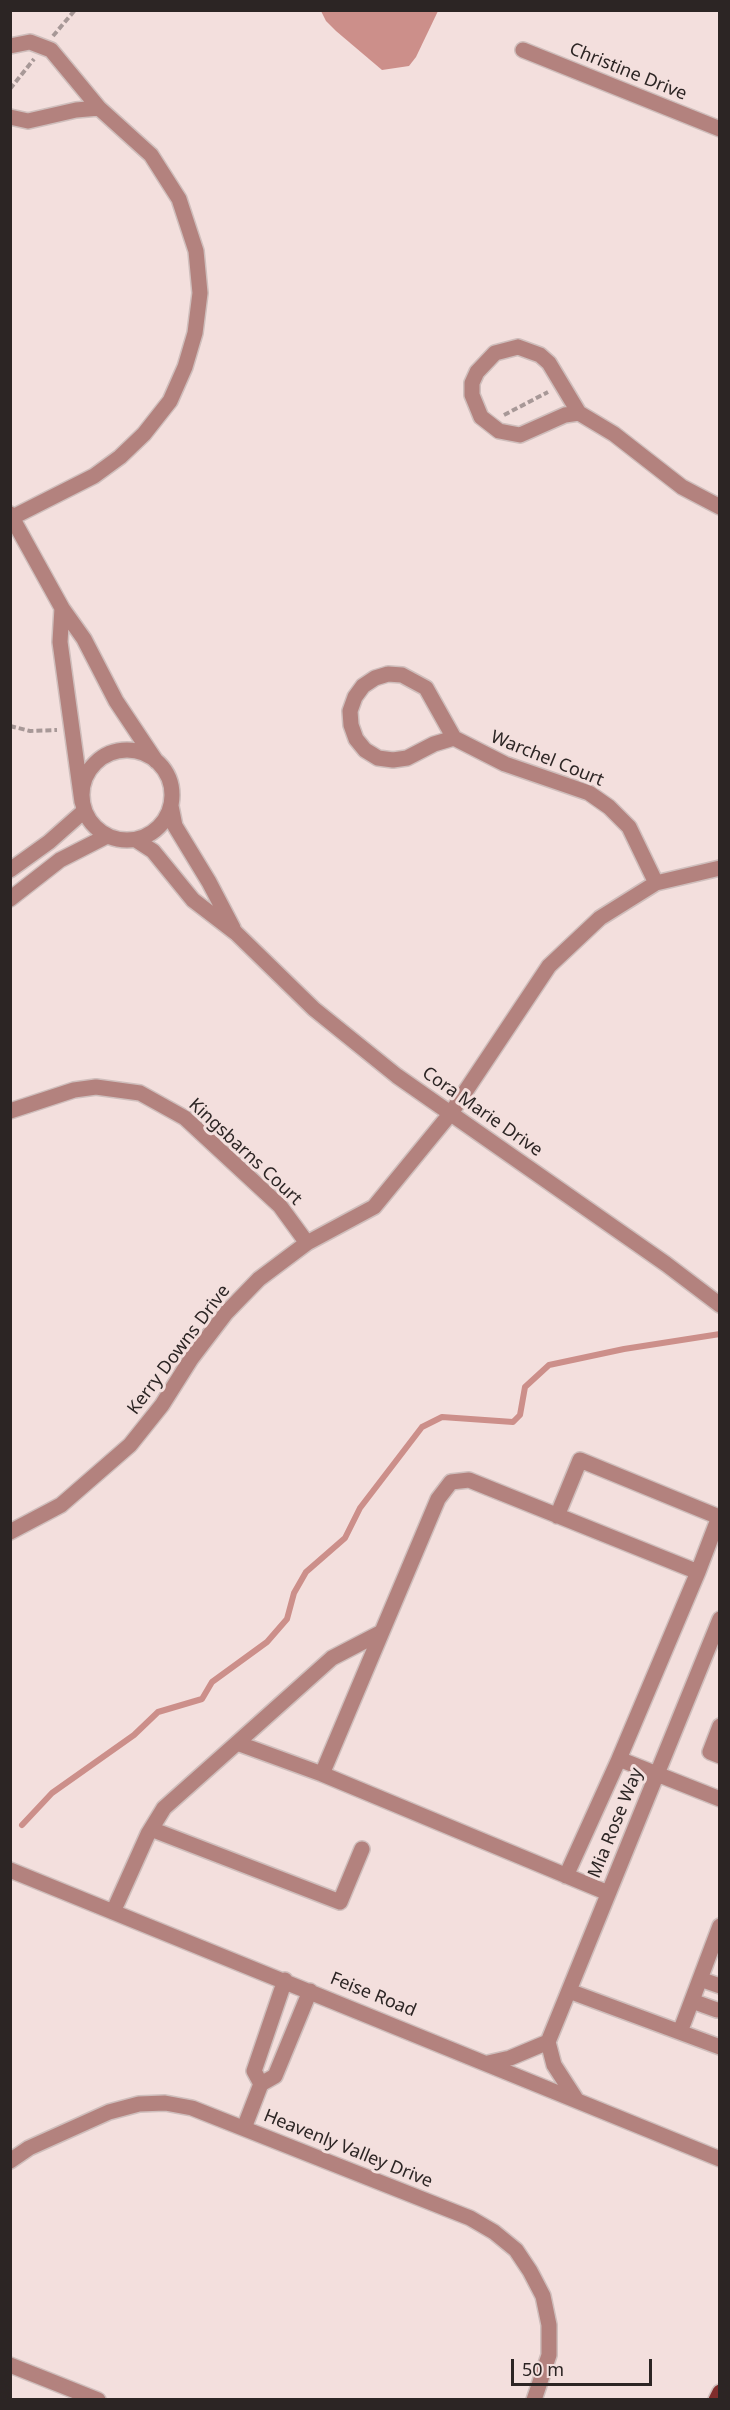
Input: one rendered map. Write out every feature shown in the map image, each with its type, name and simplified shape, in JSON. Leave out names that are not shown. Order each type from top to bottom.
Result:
[{"type":"main road","points":[[716,2400],[720,2392]]},
{"type":"street","points":[[10,46],[30,42],[51,50],[99,108],[151,155],[178,199],[196,251],[201,293],[195,333],[185,368],[170,400],[144,434],[120,457],[94,476],[12,516],[62,608],[84,639],[116,700],[170,781],[171,805],[162,825],[136,840],[122,840],[107,836],[93,826],[83,807],[60,642],[62,608]]},
{"type":"street","name":"Christine Drive","points":[[523,50],[720,129]]},
{"type":"street","points":[[10,117],[35,120],[76,110],[99,108]]},
{"type":"street","points":[[579,413],[565,416],[520,435],[508,434],[487,423],[475,407],[472,383],[477,372],[495,353],[518,347],[529,350],[549,363],[579,413],[614,434],[682,487],[720,507]]},
{"type":"street","points":[[388,674],[402,675],[426,688],[454,738],[434,744],[407,758],[393,760],[378,758],[365,750],[353,732],[350,711],[355,697],[363,686],[375,678],[388,674]]},
{"type":"street","name":"Warchel Court","points":[[454,738],[505,764],[589,793],[609,807],[629,827],[656,883]]},
{"type":"street","points":[[10,870],[49,842],[83,807],[86,776],[104,756],[131,750],[156,761]]},
{"type":"street","name":"Cora Marie Drive","points":[[171,805],[175,826],[209,882],[236,933]]},
{"type":"street","points":[[10,899],[60,860],[107,836]]},
{"type":"street","name":"Cora Marie Drive","points":[[136,840],[153,851],[193,900],[236,933],[314,1009],[397,1076],[666,1264],[720,1305]]},
{"type":"street","name":"Kerry Downs Drive","points":[[10,1532],[61,1505],[130,1445],[162,1405],[191,1359],[226,1313],[259,1279],[307,1243],[374,1207],[451,1113],[549,966],[600,918],[656,883],[720,868]]},
{"type":"street","name":"Kingsbarns Court","points":[[10,1112],[74,1090],[96,1087],[129,1091],[155,1100],[186,1118],[280,1206],[307,1243]]},
{"type":"street","points":[[557,1516],[580,1460],[719,1517],[619,1759],[566,1876]]},
{"type":"street","points":[[322,1774],[438,1499],[451,1482],[469,1480],[698,1572]]},
{"type":"street","name":"Mia Rose Way","points":[[548,2042],[720,1619]]},
{"type":"street","points":[[113,1912],[151,1829],[164,1808],[332,1658],[381,1632]]},
{"type":"street","points":[[720,1726],[710,1752],[720,1756]]},
{"type":"street","points":[[237,1743],[322,1774],[609,1893]]},
{"type":"street","points":[[619,1759],[720,1799]]},
{"type":"street","points":[[151,1829],[340,1902],[362,1849]]},
{"type":"street","name":"Feise Road","points":[[10,1870],[720,2158]]},
{"type":"street","points":[[680,2032],[700,1979],[714,1958],[719,1931]]},
{"type":"street","points":[[700,1979],[720,1986]]},
{"type":"street","points":[[261,2084],[254,2071],[285,1980]]},
{"type":"street","points":[[244,2128],[261,2084],[275,2076],[310,1991]]},
{"type":"street","points":[[569,1991],[720,2047]]},
{"type":"street","points":[[692,2001],[717,2010]]},
{"type":"street","points":[[488,2063],[510,2058],[548,2042],[554,2065],[576,2099]]},
{"type":"street","name":"Heavenly Valley Drive","points":[[10,2160],[29,2148],[109,2112],[139,2104],[165,2103],[192,2108],[470,2218],[494,2232],[516,2250],[543,2296],[549,2325],[549,2355],[534,2400]]},
{"type":"street","points":[[10,2365],[98,2400]]},
{"type":"path","points":[[53,37],[75,10]]},
{"type":"path","points":[[10,89],[38,55]]},
{"type":"path","points":[[487,423],[562,385]]},
{"type":"path","points":[[10,726],[30,731],[62,730]]},
{"type":"shaded area","points":[[321,11],[438,11],[416,57],[409,66],[382,70],[336,31],[326,21]]},
{"type":"waterway","points":[[22,1825],[52,1793],[134,1735],[158,1712],[202,1699],[212,1682],[267,1642],[287,1619],[294,1593],[306,1572],[345,1538],[360,1508],[422,1427],[442,1417],[513,1422],[520,1415],[525,1387],[549,1365],[624,1349],[720,1334]]}]
